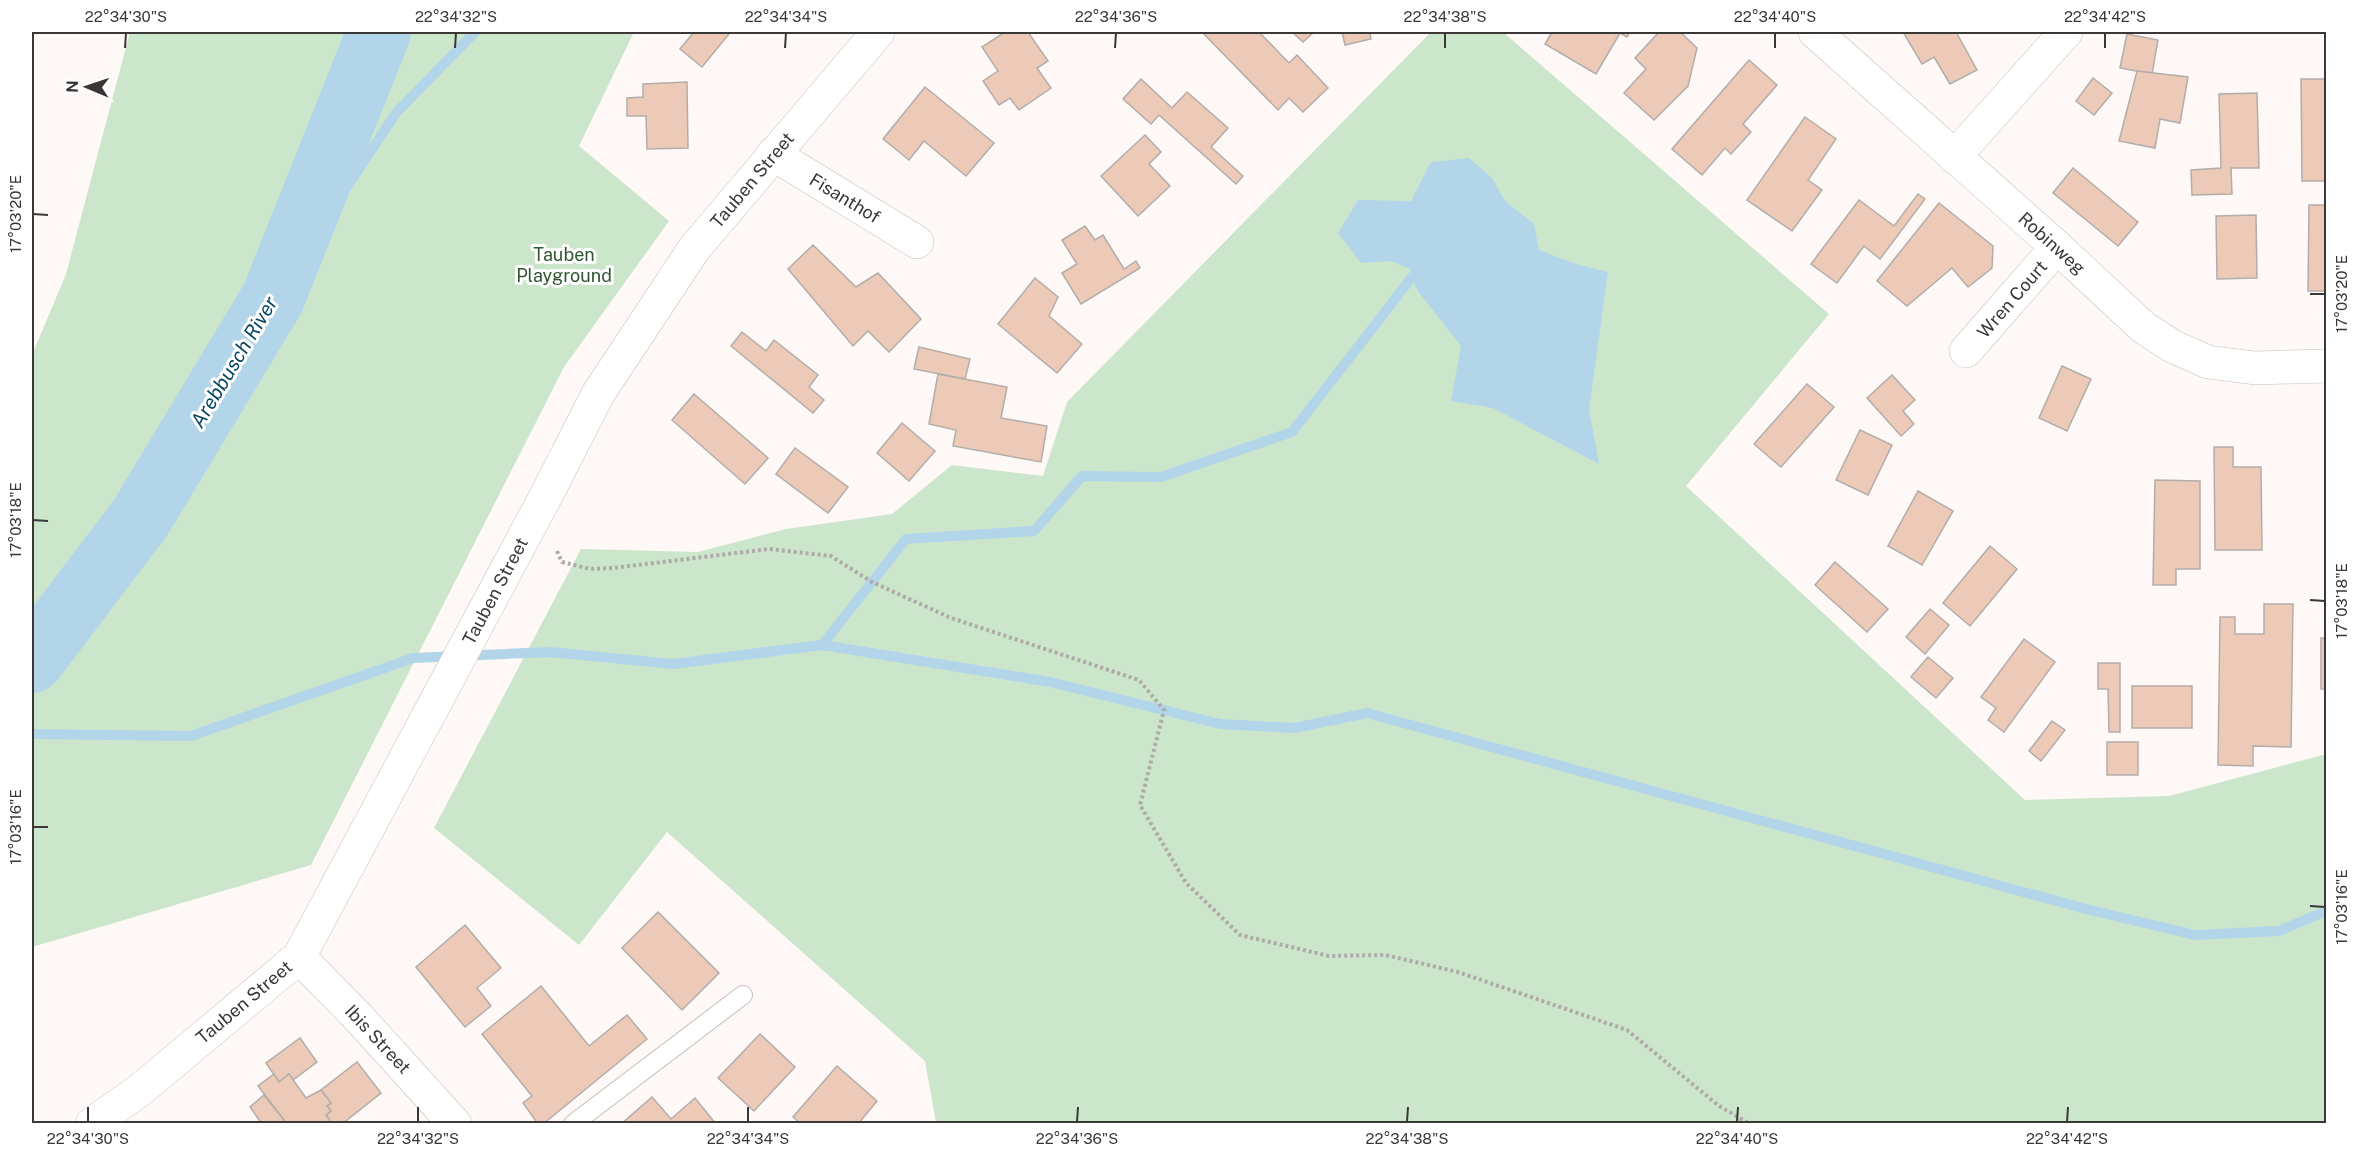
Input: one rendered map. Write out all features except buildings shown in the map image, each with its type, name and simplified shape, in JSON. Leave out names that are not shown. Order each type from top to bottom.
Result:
[{"type":"street","name":"Tauben Street","points":[[92,1124],[140,1090],[298,957],[394,781],[598,394],[694,249],[878,32]]},
{"type":"street","name":"Robinweg","points":[[1815,32],[2057,246],[2143,327],[2172,346],[2208,362],[2255,368],[2326,366]]},
{"type":"street","points":[[1954,157],[2066,32]]},
{"type":"street","name":"Fisanthof","points":[[773,154],[917,242]]},
{"type":"street","name":"Wren Court","points":[[1966,351],[2057,246]]},
{"type":"street","name":"Ibis Street","points":[[298,957],[359,1018],[455,1124]]},
{"type":"lane","points":[[573,1124],[743,995]]},
{"type":"path","points":[[555,546],[562,562],[590,569],[769,549],[831,556],[872,582],[951,618],[1139,680],[1164,710],[1140,804],[1186,883],[1240,935],[1329,956],[1385,955],[1458,972],[1627,1030],[1719,1107],[1750,1124]]},
{"type":"green space","name":"Tauben Playground","points":[[130,32],[634,32],[579,146],[669,221],[564,367],[311,865],[32,947],[32,355],[66,274]]},
{"type":"green space","points":[[1431,32],[1503,32],[1829,314],[1686,486],[2025,800],[2169,796],[2326,754],[2326,1123],[936,1123],[925,1061],[667,832],[579,945],[434,828],[581,549],[698,552],[786,529],[892,514],[952,465],[1043,476],[1067,402]]},
{"type":"water","points":[[1469,158],[1492,178],[1505,201],[1534,224],[1539,250],[1576,264],[1608,272],[1589,409],[1599,464],[1493,408],[1451,401],[1461,346],[1417,290],[1410,269],[1391,261],[1361,263],[1338,233],[1358,200],[1411,201],[1431,162]]},
{"type":"waterway","name":"Arebbusch River","points":[[32,661],[141,517],[273,298],[379,32]]},
{"type":"waterway","points":[[273,298],[396,113],[475,32]]},
{"type":"waterway","points":[[822,645],[906,539],[1034,531],[1082,476],[1161,477],[1292,432],[1412,277]]},
{"type":"waterway","points":[[32,734],[191,736],[413,658],[550,652],[673,664],[822,645],[1050,682],[1220,724],[1294,728],[1367,713],[2086,909],[2195,935],[2279,931],[2326,911]]}]
